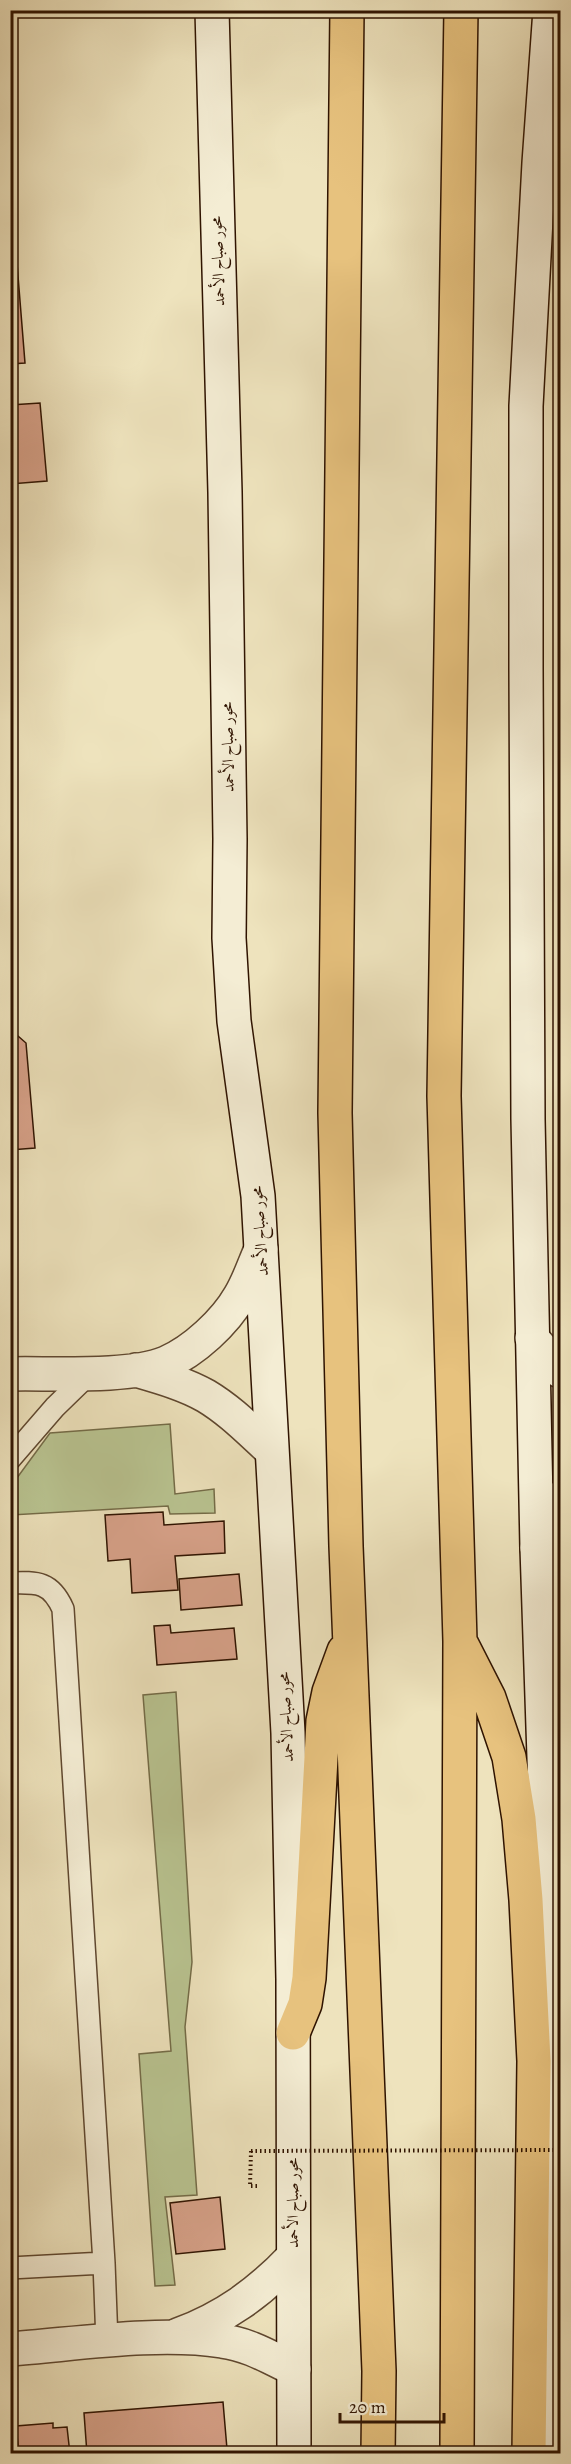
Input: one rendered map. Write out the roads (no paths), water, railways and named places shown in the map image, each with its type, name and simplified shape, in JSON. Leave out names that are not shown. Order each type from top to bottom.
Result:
[{"type":"highway","points":[[347,10],[335,1113],[350,1638],[379,2371],[378,2454]]},
{"type":"highway","points":[[457,2454],[460,1641],[444,1096],[461,10]]},
{"type":"highway","points":[[293,2033],[305,2004],[309,1978],[323,1721],[329,1692],[350,1638]]},
{"type":"highway","points":[[460,1641],[489,1698],[509,1757],[522,1854],[532,1986],[534,2061],[529,2454]]},
{"type":"street","name":"محور صباح الأحمد","points":[[212,10],[225,492],[230,839],[229,938],[234,1021],[258,1196],[288,1733],[293,2033],[294,2454]]},
{"type":"street","points":[[533,10],[546,58]]},
{"type":"street","points":[[550,10],[526,406],[528,1107],[537,1548],[560,2196],[559,2454]]},
{"type":"street","points":[[10,1374],[136,1370],[166,1363],[192,1347],[220,1322],[240,1296],[261,1249]]},
{"type":"street","points":[[532,1338],[561,1371]]},
{"type":"street","points":[[136,1370],[175,1382],[206,1396],[234,1416],[271,1450]]},
{"type":"street","points":[[537,1548],[561,1498]]},
{"type":"street","points":[[171,2337],[206,2325],[238,2307],[267,2284],[292,2258]]},
{"type":"street","points":[[10,2349],[171,2337],[223,2341],[255,2350],[294,2369]]},
{"type":"lane","points":[[10,1459],[90,1373]]},
{"type":"lane","points":[[10,1583],[34,1582],[47,1587],[58,1597],[63,1609],[107,2342]]},
{"type":"lane","points":[[10,2268],[104,2263]]}]
